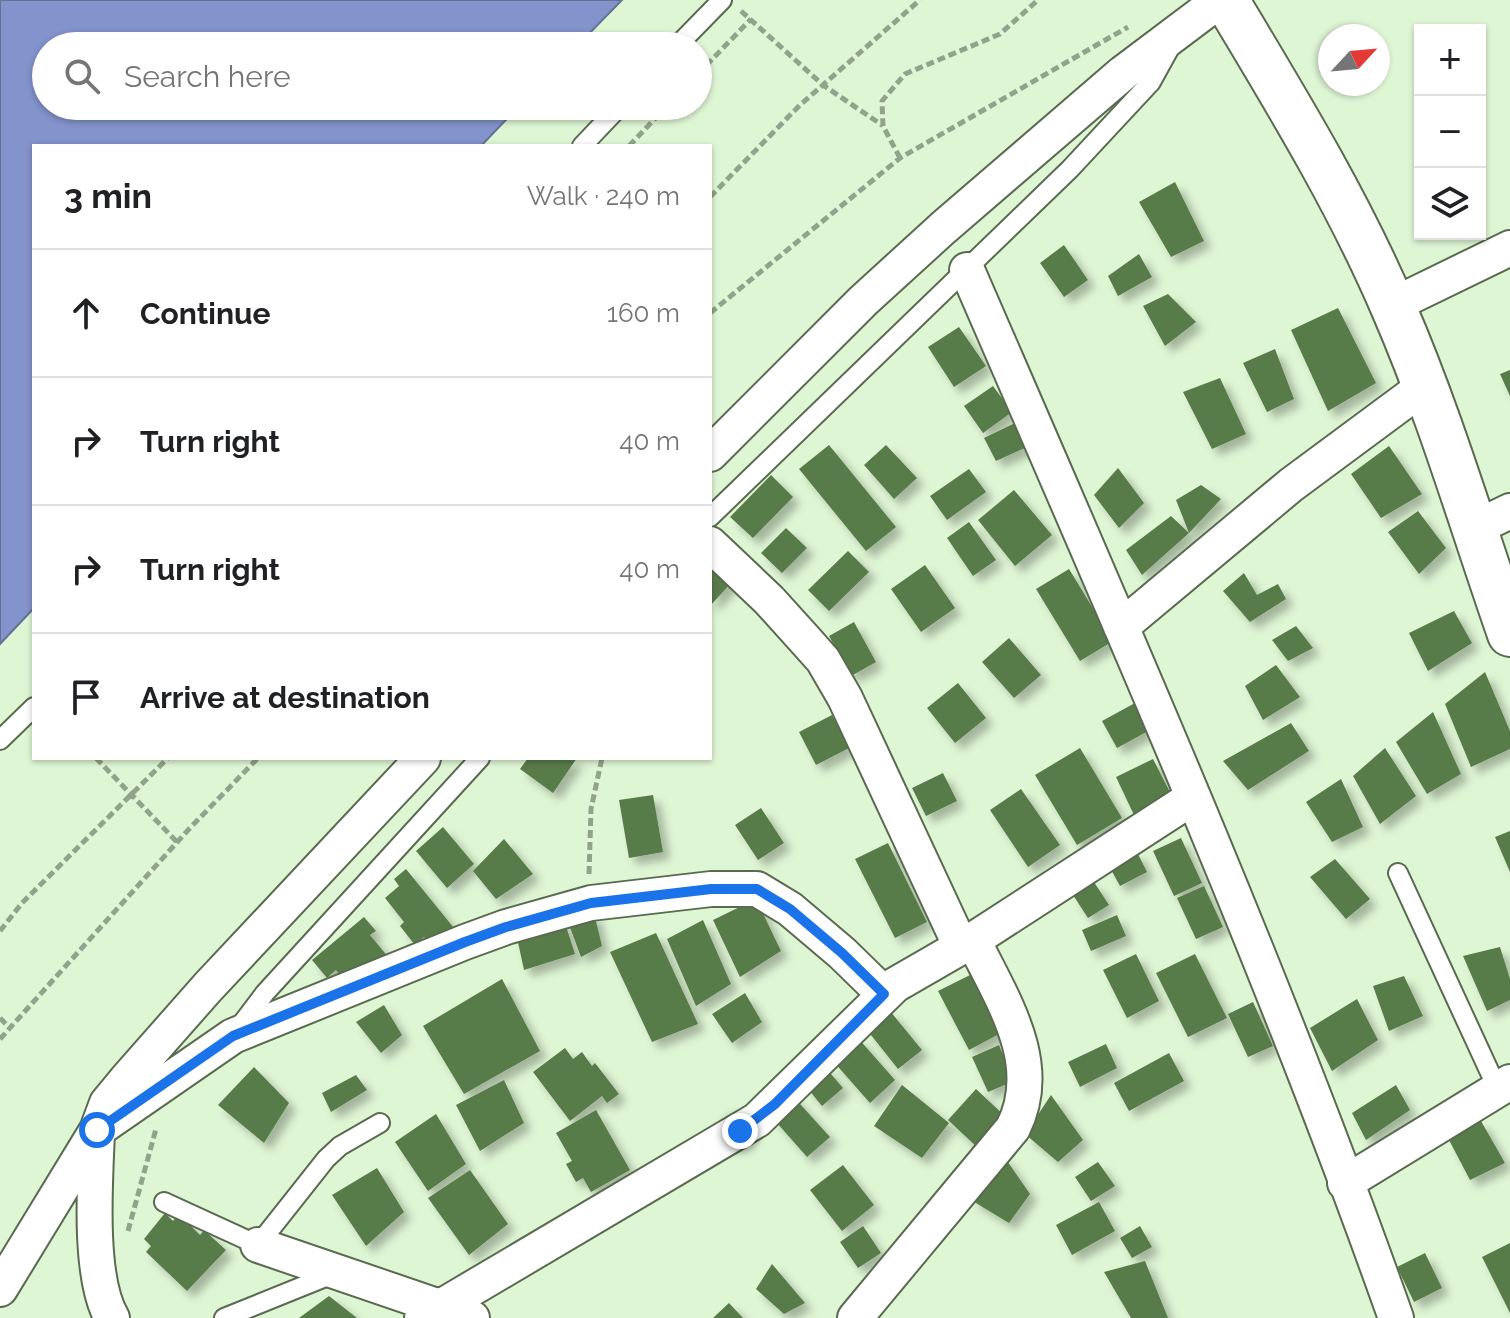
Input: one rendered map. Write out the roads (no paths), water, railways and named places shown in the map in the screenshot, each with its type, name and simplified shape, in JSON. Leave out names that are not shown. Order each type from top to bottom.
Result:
[{"type":"street","points":[[712,452],[863,301],[943,228],[1123,73],[1220,0]]},
{"type":"street","points":[[1226,0],[1308,137],[1393,305],[1426,385],[1491,520],[1510,634]]},
{"type":"street","points":[[1393,305],[1510,248]]},
{"type":"street","points":[[967,270],[1263,967],[1396,1318]]},
{"type":"street","points":[[1121,627],[1291,485],[1426,385]]},
{"type":"street","points":[[712,546],[769,600],[823,660],[845,698],[967,944],[1020,1040],[1025,1092],[1021,1112],[1013,1128],[855,1318]]},
{"type":"street","points":[[0,1289],[97,1130],[107,1103],[208,987],[421,760]]},
{"type":"street","points":[[431,1312],[757,1120],[884,994],[1192,798]]},
{"type":"street","points":[[97,1130],[233,1036],[478,937],[591,903],[711,889],[757,889],[790,909],[884,994]]},
{"type":"street","points":[[1345,1183],[1504,1086]]},
{"type":"street","points":[[97,1130],[94,1205],[97,1245],[101,1292],[112,1318]]},
{"type":"street","points":[[258,1245],[431,1312],[472,1318]]},
{"type":"lane","points":[[691,32],[722,0]]},
{"type":"lane","points":[[712,515],[1070,169],[1151,82],[1168,55],[1177,30]]},
{"type":"lane","points":[[584,144],[607,120]]},
{"type":"lane","points":[[0,740],[32,709]]},
{"type":"lane","points":[[233,1036],[265,993],[478,760]]},
{"type":"lane","points":[[1398,873],[1504,1086]]},
{"type":"lane","points":[[164,1202],[258,1245],[326,1159],[340,1146],[380,1123]]},
{"type":"lane","points":[[224,1318],[335,1273]]},
{"type":"water","points":[[0,0],[622,0],[591,32],[32,32],[32,120],[506,120],[483,144],[32,144],[32,610],[0,644]]}]
